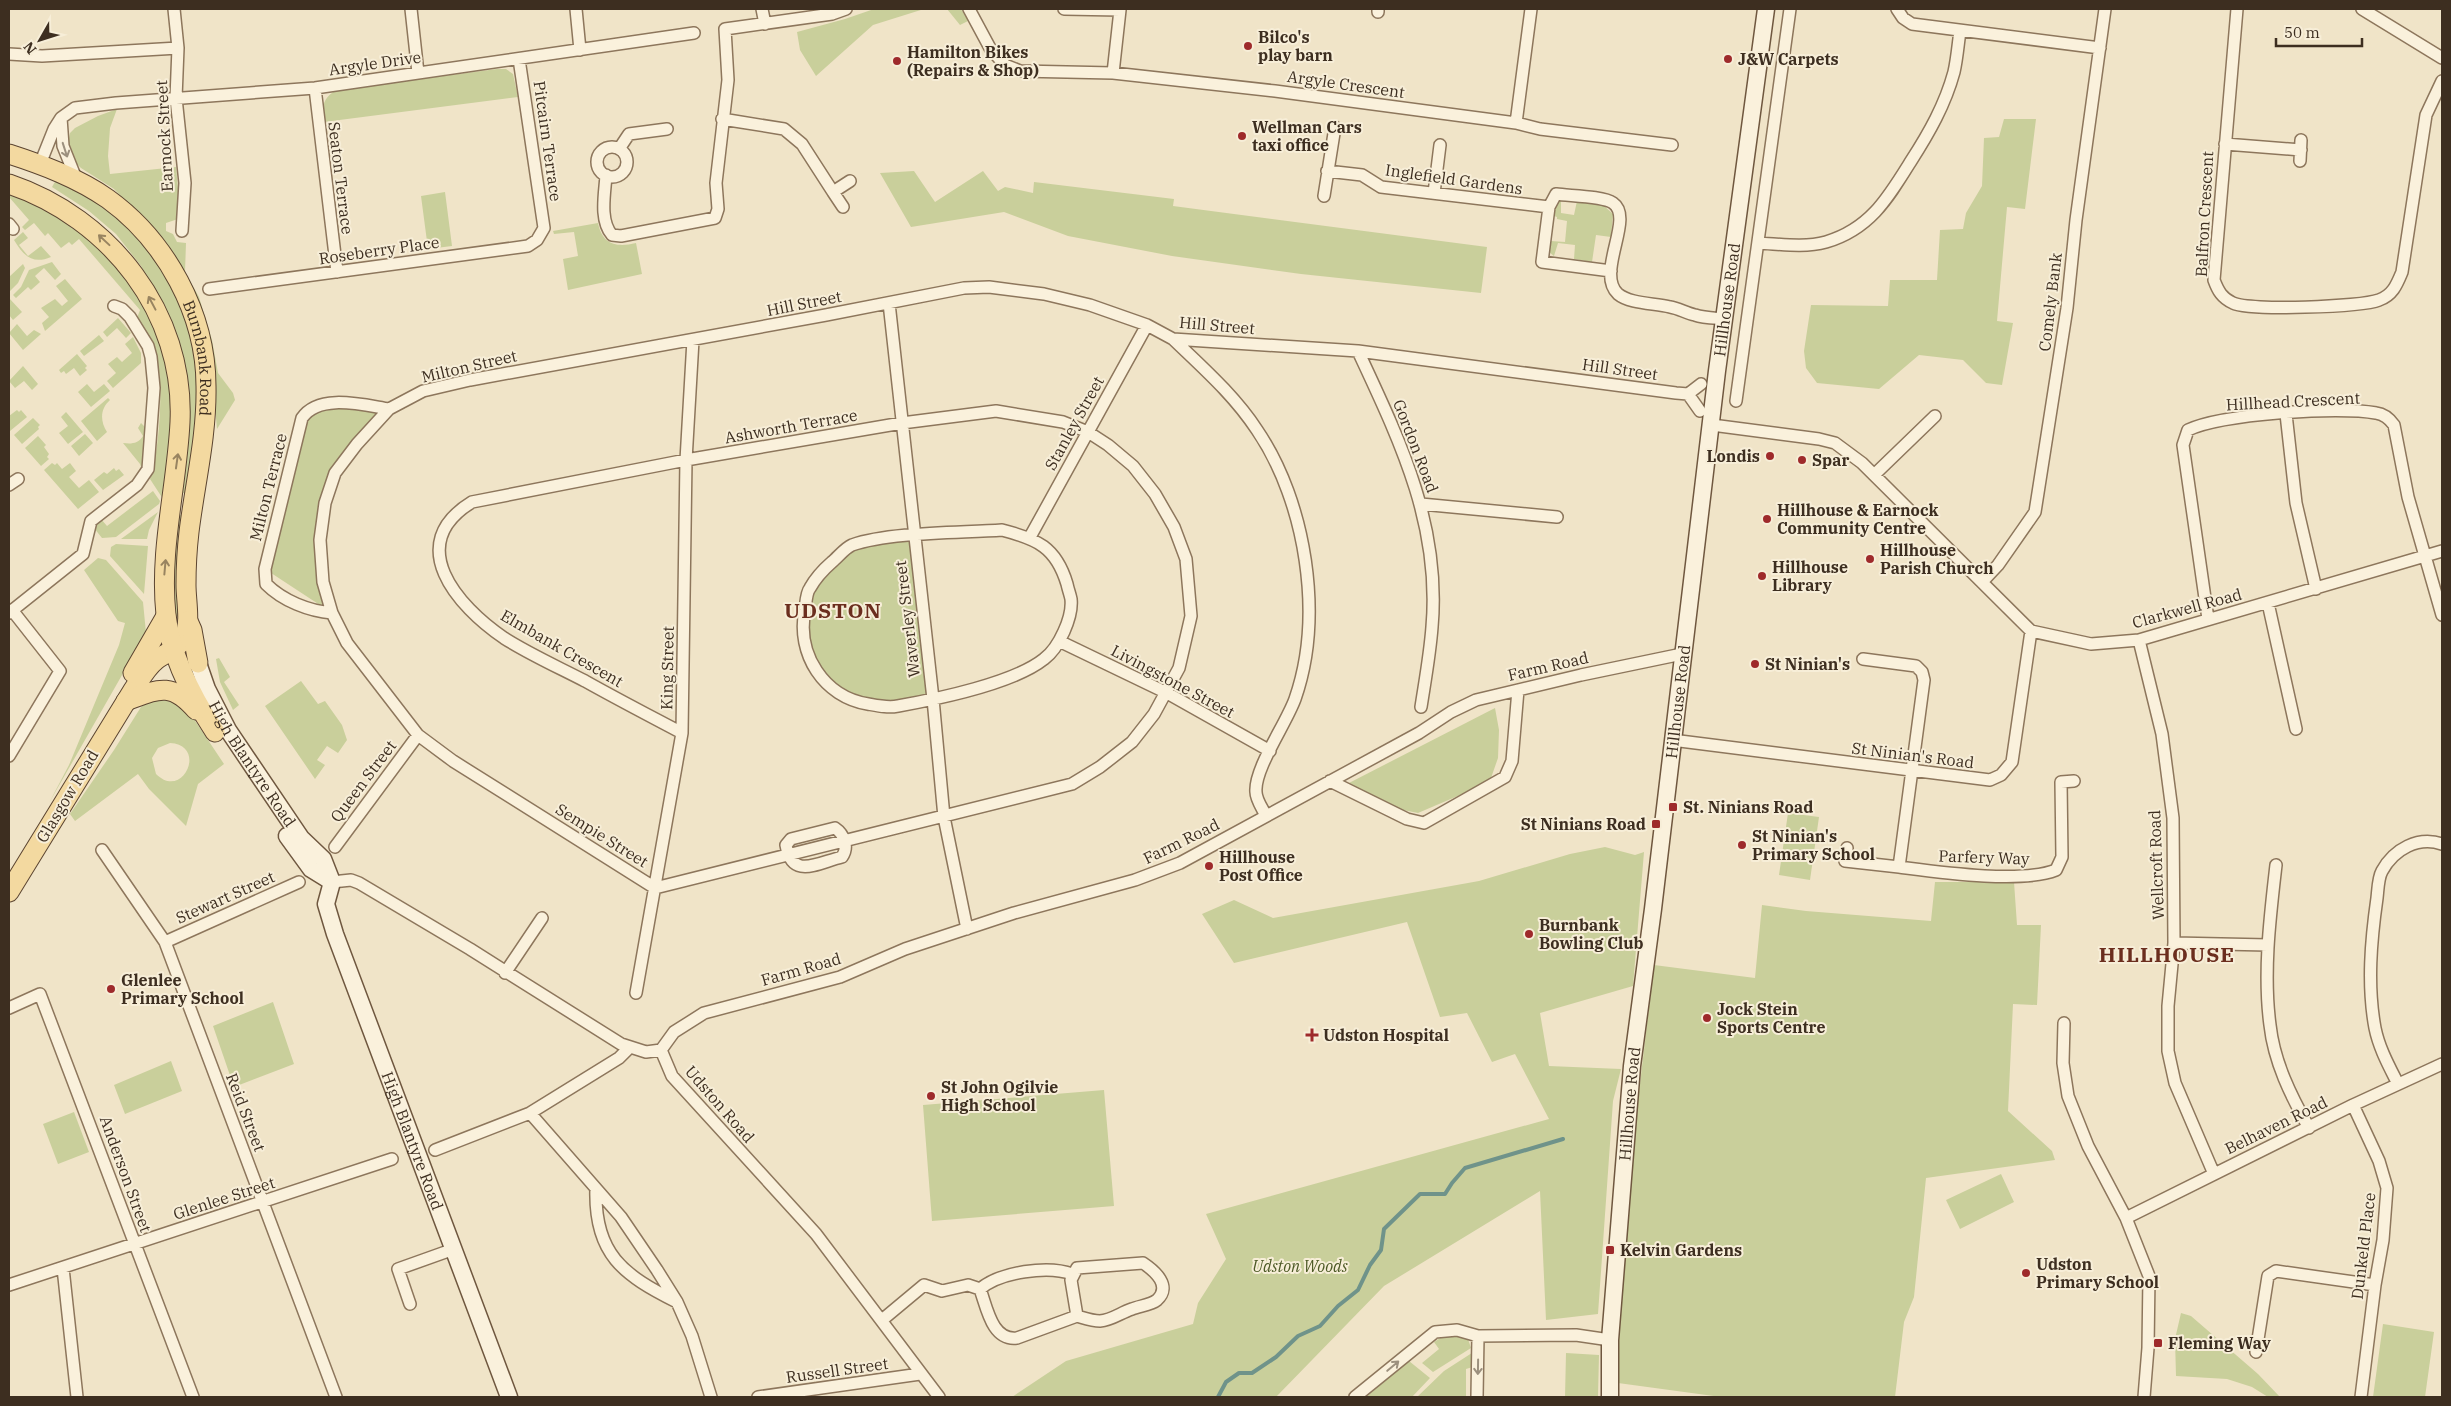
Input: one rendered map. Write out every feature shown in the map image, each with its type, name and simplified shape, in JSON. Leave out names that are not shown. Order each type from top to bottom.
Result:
[{"type":"main road","name":"Burnbank Road","points":[[9,154],[40,164],[77,181],[108,199],[126,214],[158,250],[180,285],[200,338],[205,368],[206,407],[186,560],[186,634],[181,643],[173,650]]},
{"type":"main road","points":[[9,183],[26,178],[40,164]]},
{"type":"main road","points":[[40,164],[40,178],[47,200]]},
{"type":"main road","name":"Burnbank Road","points":[[9,183],[47,200],[87,225],[119,255],[136,276],[156,309],[173,356],[179,391],[180,419],[164,580],[166,616],[173,650],[191,692],[216,732]]},
{"type":"main road","name":"Glasgow Road","points":[[126,701],[131,678],[166,616]]},
{"type":"main road","points":[[187,620],[192,630],[198,663]]},
{"type":"main road","points":[[173,650],[188,654],[198,663]]},
{"type":"main road","name":"Glasgow Road","points":[[9,892],[126,701],[151,665],[173,650]]},
{"type":"main road","points":[[126,701],[157,691],[176,691],[185,697],[216,732]]},
{"type":"street","name":"Earnock Street","points":[[174,9],[178,48],[176,98],[185,183],[182,231]]},
{"type":"street","points":[[410,9],[418,73]]},
{"type":"street","points":[[576,9],[580,50]]},
{"type":"street","points":[[762,9],[765,24]]},
{"type":"street","points":[[606,175],[604,204],[607,226],[612,235],[621,236],[715,218],[718,209],[716,183],[722,119],[728,80],[725,29],[832,14],[846,9]]},
{"type":"street","name":"Argyle Crescent","points":[[969,9],[990,48],[1005,65],[1020,71],[1113,73],[1274,91],[1672,145]]},
{"type":"street","points":[[1064,9],[1120,9],[1113,73]]},
{"type":"street","points":[[1516,123],[1531,9]]},
{"type":"street","name":"Hillhouse Road","points":[[1610,1397],[1610,1340],[1629,1089],[1653,909],[1682,654],[1766,9]]},
{"type":"street","name":"Hillhouse Road","points":[[1736,401],[1790,9]]},
{"type":"street","points":[[1897,9],[1902,18],[1912,24],[2100,48]]},
{"type":"street","name":"Comely Bank","points":[[1982,582],[1998,565],[2035,512],[2067,308],[2076,220],[2105,9]]},
{"type":"street","name":"Balfron Crescent","points":[[2237,9],[2214,258],[2214,280],[2219,294],[2234,304],[2270,307],[2362,303],[2379,300],[2394,290],[2402,272],[2426,115],[2442,81]]},
{"type":"street","points":[[2362,9],[2442,58]]},
{"type":"street","points":[[1758,244],[1810,246],[1825,242],[1848,233],[1880,208],[1894,191],[1933,127],[1954,71],[1960,31]]},
{"type":"street","name":"Argyle Drive","points":[[61,118],[75,108],[91,105],[315,88],[694,33]]},
{"type":"street","points":[[9,54],[42,56],[178,48]]},
{"type":"street","name":"Pitcairn Terrace","points":[[519,59],[544,228]]},
{"type":"street","name":"Seaton Terrace","points":[[315,88],[337,272]]},
{"type":"street","points":[[40,164],[54,129],[61,118]]},
{"type":"street","points":[[61,118],[63,146],[77,181]]},
{"type":"street","points":[[722,119],[784,129],[802,144],[843,207]]},
{"type":"street","points":[[1324,196],[1336,127]]},
{"type":"street","points":[[620,149],[629,134],[668,129]]},
{"type":"street","points":[[2225,144],[2301,150]]},
{"type":"street","points":[[1434,193],[1440,145]]},
{"type":"street","points":[[608,148],[620,149],[627,158],[626,168],[616,176],[606,175],[599,168],[600,154],[608,148]]},
{"type":"street","name":"Inglefield Gardens","points":[[1327,171],[1362,175],[1381,187],[1549,207]]},
{"type":"street","points":[[834,192],[850,181]]},
{"type":"street","points":[[1611,271],[1542,262],[1549,207],[1556,194],[1614,203],[1620,218],[1611,271],[1612,285],[1617,293],[1625,298],[1672,307],[1696,316],[1725,319]]},
{"type":"street","name":"Roseberry Place","points":[[210,289],[528,246],[538,240],[544,228]]},
{"type":"street","name":"Hill Street","points":[[694,340],[964,288],[989,287],[1063,298],[1090,305],[1147,325],[1172,339],[1358,351],[1688,394]]},
{"type":"street","name":"Waverley Street","points":[[889,303],[934,699],[944,817],[967,929]]},
{"type":"street","points":[[9,756],[60,671],[11,611],[83,554],[91,521],[137,485],[148,469],[153,419],[154,369],[148,346],[122,308],[114,306]]},
{"type":"street","name":"Stanley Street","points":[[1030,537],[1147,325]]},
{"type":"street","points":[[1172,339],[1233,397],[1258,431],[1284,480],[1303,544],[1307,577],[1308,641],[1296,697],[1283,728],[1256,779],[1256,794],[1266,816]]},
{"type":"street","name":"Milton Street","points":[[418,735],[347,643],[332,613],[323,582],[320,540],[325,503],[335,473],[357,444],[389,409],[423,391],[470,380],[694,340]]},
{"type":"street","name":"King Street","points":[[636,993],[682,734],[686,460],[694,340]]},
{"type":"street","name":"Gordon Road","points":[[1358,351],[1401,444],[1421,504],[1432,571],[1432,626],[1421,707]]},
{"type":"street","points":[[1700,411],[1688,394],[1701,384]]},
{"type":"street","name":"Milton Terrace","points":[[332,613],[319,612],[288,600],[266,584],[265,569],[302,418],[307,410],[317,404],[356,403],[389,409]]},
{"type":"street","name":"Ashworth Terrace","points":[[686,460],[902,423],[996,410],[1063,422],[1088,432],[1108,444],[1133,466],[1156,494],[1174,527],[1186,559],[1191,616],[1179,668],[1167,694]]},
{"type":"street","name":"Hillhead Crescent","points":[[2208,619],[2183,445],[2188,430],[2202,424],[2255,416],[2367,412],[2388,417],[2394,425],[2408,497],[2442,615]]},
{"type":"street","points":[[2286,414],[2296,503],[2316,589]]},
{"type":"street","points":[[1874,475],[1936,416]]},
{"type":"street","points":[[1712,426],[1793,434],[1835,443],[1862,463],[2031,631]]},
{"type":"street","name":"Elmbank Crescent","points":[[682,734],[505,638],[465,604],[444,575],[438,557],[440,540],[448,523],[457,512],[472,502],[686,460]]},
{"type":"street","points":[[1421,504],[1557,518]]},
{"type":"street","points":[[1002,530],[1030,537],[1052,552],[1066,583],[1071,600],[1068,620],[1060,641],[1046,658],[1025,672],[934,699],[890,708],[852,702],[825,684],[810,662],[802,623],[809,589],[827,566],[851,546],[914,536],[1002,530]]},
{"type":"street","name":"Clarkwell Road","points":[[2031,631],[2091,644],[2138,640],[2442,551]]},
{"type":"street","points":[[2268,603],[2296,729]]},
{"type":"street","name":"St Ninian's Road","points":[[1672,740],[1913,772],[1990,780],[2001,775],[2012,762],[2031,631]]},
{"type":"street","name":"Wellcroft Road","points":[[2138,640],[2162,734],[2173,818],[2174,942],[2168,1006],[2168,1051],[2175,1083],[2214,1174]]},
{"type":"street","name":"Livingstone Street","points":[[1060,641],[1167,694],[1270,751]]},
{"type":"street","name":"Farm Road","points":[[661,1050],[674,1032],[704,1012],[840,977],[905,949],[1180,863],[1419,733],[1451,712],[1476,700],[1682,654]]},
{"type":"street","points":[[1847,848],[1845,861],[1898,867],[1913,772],[1924,680],[1922,672],[1916,666],[1863,659]]},
{"type":"street","name":"High Blantyre Road","points":[[198,663],[207,689],[228,730],[301,838],[323,859],[332,882],[326,904],[335,934],[509,1397]]},
{"type":"street","points":[[1330,781],[1407,819],[1424,822],[1506,777],[1512,761],[1518,690]]},
{"type":"street","name":"Sempie Street","points":[[418,735],[453,762],[655,888],[1072,784],[1100,767],[1132,742],[1167,694]]},
{"type":"street","name":"High Blantyre Road","points":[[216,732],[311,869],[332,882]]},
{"type":"street","name":"Queen Street","points":[[335,847],[418,735]]},
{"type":"street","name":"Parfery Way","points":[[1898,867],[1953,874],[2001,875],[2042,875],[2056,870],[2062,857],[2061,782],[2074,781]]},
{"type":"street","points":[[2398,1084],[2381,1050],[2370,996],[2374,922],[2381,873],[2393,855],[2410,844],[2430,840],[2442,844]]},
{"type":"street","name":"Reid Street","points":[[102,850],[165,942],[336,1397]]},
{"type":"street","points":[[2276,865],[2268,945],[2270,1026],[2289,1092],[2309,1128]]},
{"type":"street","points":[[332,882],[351,880],[359,883],[470,949],[621,1044],[646,1052],[661,1050]]},
{"type":"street","name":"Stewart Street","points":[[165,942],[299,882]]},
{"type":"street","points":[[506,973],[542,918]]},
{"type":"street","points":[[2174,942],[2268,945]]},
{"type":"street","name":"Anderson Street","points":[[9,1008],[40,994],[194,1397]]},
{"type":"street","points":[[2064,1023],[2063,1063],[2068,1096],[2088,1146],[2126,1218],[2149,1276],[2148,1348],[2144,1397]]},
{"type":"street","points":[[435,1150],[530,1113],[619,1058],[630,1047]]},
{"type":"street","name":"Udston Road","points":[[661,1050],[672,1076],[816,1234],[939,1397]]},
{"type":"street","name":"Belhaven Road","points":[[2126,1218],[2353,1105],[2442,1064]]},
{"type":"street","name":"Dunkeld Place","points":[[2353,1105],[2377,1155],[2387,1188],[2383,1240],[2375,1285],[2361,1397]]},
{"type":"street","points":[[530,1113],[578,1165],[621,1218],[677,1302],[692,1336],[711,1397]]},
{"type":"street","name":"Glenlee Street","points":[[9,1286],[392,1159]]},
{"type":"street","points":[[596,1189],[597,1224],[610,1252],[628,1273],[649,1288],[677,1302]]},
{"type":"street","points":[[410,1304],[398,1269],[454,1249]]},
{"type":"street","points":[[980,1289],[997,1333],[1007,1339],[1017,1338],[1077,1316],[1097,1321],[1110,1320],[1130,1309],[1156,1301],[1162,1293],[1162,1284],[1158,1273],[1144,1263],[1077,1268],[1072,1274],[1071,1280],[1077,1316]]},
{"type":"street","points":[[63,1268],[78,1397]]},
{"type":"street","points":[[980,1289],[989,1281],[1037,1269],[1059,1269],[1072,1274]]},
{"type":"street","points":[[2256,1352],[2268,1276],[2276,1271],[2375,1285]]},
{"type":"street","points":[[882,1320],[924,1285],[942,1291],[968,1285],[980,1289]]},
{"type":"street","points":[[1355,1397],[1435,1332],[1457,1330],[1478,1336],[1576,1335],[1610,1340]]},
{"type":"street","points":[[1477,1397],[1478,1336]]},
{"type":"street","name":"Russell Street","points":[[758,1397],[920,1374]]},
{"type":"green space","points":[[874,9],[924,9],[873,25],[816,76],[800,50],[797,32]]},
{"type":"green space","points":[[947,9],[961,9],[968,21],[960,25]]},
{"type":"green space","points":[[506,69],[513,74],[518,97],[324,122],[324,104],[328,97],[336,90]]},
{"type":"green space","points":[[117,109],[110,128],[108,156],[110,174],[176,167],[180,209],[178,219],[166,223],[166,231],[173,234],[177,242],[186,243],[185,272],[199,297],[212,340],[218,373],[233,393],[235,400],[217,429],[213,385],[148,225],[114,189],[81,168],[75,162],[68,143],[70,133],[75,128]]},
{"type":"green space","points":[[2004,119],[2036,119],[2025,209],[2007,207],[1997,321],[2013,323],[2002,385],[1986,383],[1963,360],[1919,355],[1879,389],[1817,383],[1806,368],[1804,351],[1811,305],[1888,306],[1890,280],[1937,280],[1940,230],[1963,229],[1966,213],[1982,186],[1984,138],[1999,137]]},
{"type":"green space","points":[[914,171],[935,202],[983,171],[998,191],[1005,187],[1033,193],[1034,182],[1174,199],[1173,206],[1487,247],[1481,293],[1301,274],[1172,256],[1068,236],[1004,212],[911,227],[880,173]]},
{"type":"green space","points":[[57,178],[121,218],[166,272],[193,337],[200,393],[188,494],[179,492],[185,450],[162,308],[141,266],[116,234],[89,211],[52,187]]},
{"type":"green space","points":[[9,191],[46,207],[103,248],[138,291],[161,341],[171,388],[172,435],[163,499],[150,479],[156,454],[160,420],[159,371],[153,350],[137,318],[140,310],[79,239],[72,245],[69,242],[61,248],[48,233],[45,236],[34,223],[25,230],[22,227],[29,220],[9,197]]},
{"type":"green space","points":[[445,192],[452,246],[428,249],[421,196]]},
{"type":"green space","points":[[1561,199],[1561,213],[1574,215],[1577,201],[1603,205],[1613,214],[1611,237],[1596,235],[1592,262],[1574,259],[1575,245],[1558,243],[1554,256],[1549,252],[1551,241],[1565,242],[1567,221],[1557,219],[1554,216],[1555,203]]},
{"type":"green space","points":[[598,223],[603,236],[611,243],[622,245],[636,243],[642,274],[568,290],[563,259],[578,256],[574,232],[554,234],[553,231]]},
{"type":"green space","points":[[23,232],[28,238],[19,245],[28,256],[41,246],[51,257],[38,260],[33,259],[29,257],[25,254],[14,240]]},
{"type":"green space","points":[[52,262],[61,274],[55,280],[44,268],[35,276],[40,282],[31,290],[28,287],[16,298],[13,295],[21,287],[29,270]]},
{"type":"green space","points":[[23,264],[25,268],[18,283],[9,292],[9,277]]},
{"type":"green space","points":[[65,279],[82,299],[45,331],[42,323],[49,317],[41,308],[55,299],[62,306],[68,301],[56,286]]},
{"type":"green space","points":[[9,298],[22,312],[13,320],[9,315]]},
{"type":"green space","points":[[118,318],[131,333],[126,338],[117,328],[107,337],[103,332]]},
{"type":"green space","points":[[17,324],[27,336],[34,330],[41,334],[23,350],[9,333]]},
{"type":"green space","points":[[99,335],[104,341],[84,356],[80,351]]},
{"type":"green space","points":[[133,337],[141,353],[141,363],[113,388],[107,381],[116,373],[108,364],[117,357],[122,362],[132,353],[125,344]]},
{"type":"green space","points":[[77,354],[87,366],[85,368],[87,370],[80,376],[74,368],[66,374],[64,371],[61,373],[59,370]]},
{"type":"green space","points":[[23,366],[38,384],[32,390],[24,381],[15,388],[9,381]]},
{"type":"green space","points":[[87,384],[94,392],[104,384],[110,391],[91,407],[78,392]]},
{"type":"green space","points":[[108,398],[110,400],[104,407],[102,415],[103,424],[107,432],[97,441],[81,421]]},
{"type":"green space","points":[[317,404],[389,409],[335,473],[320,540],[332,613],[265,569],[302,418]]},
{"type":"green space","points":[[17,410],[19,412],[21,410],[27,417],[10,431],[9,416]]},
{"type":"green space","points":[[66,412],[83,432],[68,444],[59,433],[68,426],[61,417]]},
{"type":"green space","points":[[33,418],[40,425],[39,429],[22,444],[14,435]]},
{"type":"green space","points":[[141,423],[147,429],[142,470],[140,464],[123,443],[134,443],[141,439],[143,436],[138,428]]},
{"type":"green space","points":[[85,434],[93,443],[79,456],[71,446]]},
{"type":"green space","points":[[38,436],[46,445],[44,447],[49,454],[47,457],[49,459],[41,466],[25,448]]},
{"type":"green space","points":[[52,463],[55,465],[57,463],[62,469],[70,463],[76,471],[69,477],[79,488],[89,480],[99,492],[78,509],[44,470]]},
{"type":"green space","points":[[114,468],[116,471],[119,469],[124,475],[103,490],[94,480],[104,472],[107,474]]},
{"type":"green space","points":[[153,491],[160,501],[159,504],[116,537],[102,538],[94,528],[101,519],[107,526]]},
{"type":"green space","points":[[158,512],[149,530],[147,539],[121,539]]},
{"type":"green space","points":[[175,514],[185,516],[181,616],[173,617]]},
{"type":"green space","points":[[914,536],[933,699],[890,708],[825,684],[802,623],[809,589],[851,546]]},
{"type":"green space","points":[[116,544],[148,546],[144,594],[110,556],[111,547]]},
{"type":"green space","points":[[98,558],[106,560],[143,602],[146,633],[49,803],[69,765],[119,645],[125,623],[118,621],[84,570]]},
{"type":"green space","points":[[219,658],[230,677],[224,682],[239,705],[233,710],[220,682],[216,659]]},
{"type":"green space","points":[[301,681],[318,704],[325,701],[342,725],[347,740],[338,753],[327,746],[317,760],[325,765],[315,779],[265,706]]},
{"type":"green space","points":[[162,700],[173,702],[188,710],[224,764],[198,784],[186,826],[149,789],[138,774],[75,821],[70,814],[141,707],[150,701]],"holes":[[[170,743],[181,746],[188,752],[189,761],[187,769],[182,777],[175,781],[166,781],[156,774],[152,758],[158,748]]]},
{"type":"green space","points":[[1495,708],[1499,730],[1498,758],[1491,778],[1474,789],[1418,813],[1398,809],[1349,783]]},
{"type":"green space","points":[[1788,813],[1819,817],[1810,880],[1779,875]]},
{"type":"green space","name":"Udston Woods","points":[[1605,847],[1635,855],[1644,852],[1633,986],[1540,1013],[1549,1066],[1621,1069],[1613,1101],[1598,1314],[1546,1320],[1540,1191],[1384,1286],[1276,1397],[1012,1397],[1066,1361],[1193,1324],[1198,1303],[1226,1259],[1206,1214],[1549,1119],[1515,1054],[1492,1062],[1467,1013],[1440,1017],[1407,922],[1234,963],[1202,914],[1234,900],[1273,918],[1479,881],[1570,854]]},
{"type":"green space","points":[[1935,882],[2014,882],[2017,925],[2041,925],[2037,1005],[2013,1004],[2008,1111],[2052,1151],[2055,1160],[1926,1178],[1914,1297],[1904,1322],[1895,1397],[1721,1397],[1618,1383],[1619,1296],[1624,1219],[1654,965],[1755,978],[1762,905],[1806,911],[1931,921]]},
{"type":"green space","points":[[273,1002],[294,1064],[234,1087],[213,1026]]},
{"type":"green space","points":[[171,1061],[182,1091],[125,1114],[114,1085]]},
{"type":"green space","points":[[1104,1090],[1114,1206],[932,1221],[923,1105]]},
{"type":"green space","points":[[74,1112],[89,1152],[58,1164],[43,1124]]},
{"type":"green space","points":[[2001,1174],[2014,1202],[1960,1229],[1946,1200]]},
{"type":"green space","points":[[2181,1313],[2191,1316],[2258,1374],[2280,1397],[2268,1397],[2252,1387],[2227,1379],[2176,1376],[2175,1339]]},
{"type":"green space","points":[[2383,1324],[2434,1332],[2425,1397],[2373,1397]]},
{"type":"green space","points":[[1452,1335],[1468,1339],[1471,1348],[1433,1372],[1422,1363],[1439,1349],[1434,1342],[1442,1337]]},
{"type":"green space","points":[[1475,1351],[1476,1366],[1466,1369],[1466,1397],[1417,1397],[1444,1371]]},
{"type":"green space","points":[[1566,1353],[1599,1355],[1598,1397],[1565,1397]]},
{"type":"green space","points":[[1409,1361],[1430,1378],[1412,1397],[1366,1397]]},
{"type":"waterway","points":[[1218,1397],[1226,1382],[1239,1373],[1252,1373],[1276,1357],[1298,1336],[1320,1326],[1338,1306],[1358,1290],[1370,1265],[1381,1250],[1384,1229],[1420,1194],[1445,1194],[1465,1168],[1563,1139]]},
{"type":"place","name":"Bilco's play barn","points":[[1248,46]]},
{"type":"place","name":"J&W Carpets","points":[[1728,59]]},
{"type":"place","name":"Hamilton Bikes (Repairs & Shop)","points":[[897,61]]},
{"type":"place","name":"Wellman Cars taxi office","points":[[1242,136]]},
{"type":"place","name":"Londis","points":[[1770,456]]},
{"type":"place","name":"Spar","points":[[1802,460]]},
{"type":"place","name":"Hillhouse & Earnock Community Centre","points":[[1767,519]]},
{"type":"place","name":"Hillhouse Parish Church","points":[[1870,559]]},
{"type":"place","name":"Hillhouse Library","points":[[1762,576]]},
{"type":"place","name":"St Ninian's","points":[[1755,664]]},
{"type":"place","name":"St. Ninians Road","points":[[1673,807]]},
{"type":"place","name":"St Ninians Road","points":[[1656,824]]},
{"type":"place","name":"St Ninian's Primary School","points":[[1742,845]]},
{"type":"place","name":"Hillhouse Post Office","points":[[1209,866]]},
{"type":"place","name":"Burnbank Bowling Club","points":[[1529,934]]},
{"type":"place","name":"Glenlee Primary School","points":[[111,989]]},
{"type":"place","name":"Jock Stein Sports Centre","points":[[1707,1018]]},
{"type":"place","name":"Udston Hospital","points":[[1312,1035]]},
{"type":"place","name":"St John Ogilvie High School","points":[[931,1096]]},
{"type":"place","name":"Kelvin Gardens","points":[[1610,1250]]},
{"type":"place","name":"Udston Primary School","points":[[2026,1273]]},
{"type":"place","name":"Fleming Way","points":[[2158,1343]]},
{"type":"district","name":"UDSTON","points":[[833,611]]},
{"type":"district","name":"HILLHOUSE","points":[[2167,955]]}]
